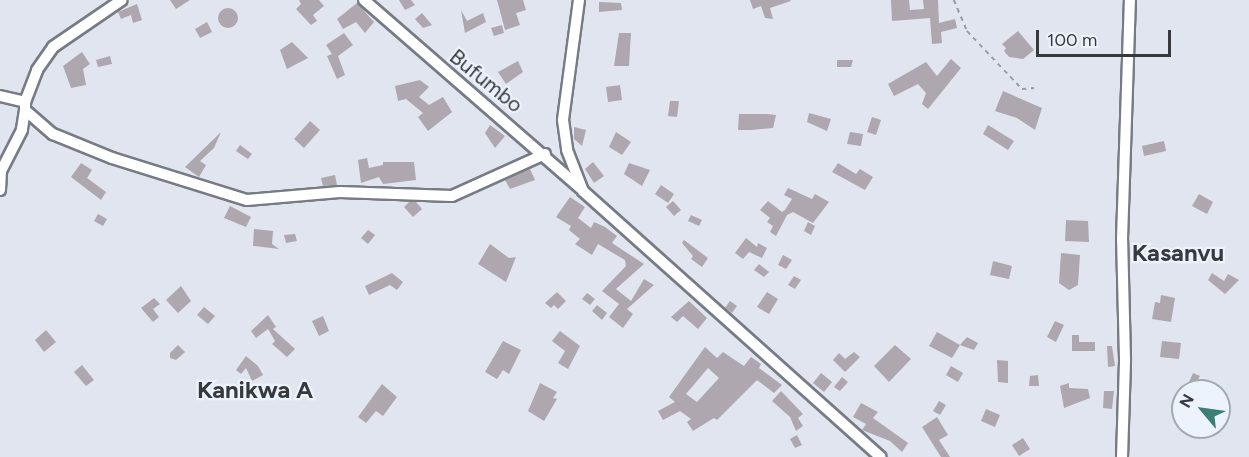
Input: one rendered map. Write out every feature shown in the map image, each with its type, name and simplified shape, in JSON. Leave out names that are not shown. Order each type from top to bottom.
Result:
[{"type":"street","points":[[0,190],[2,171],[22,130],[25,106],[37,70],[53,47],[122,0]]},
{"type":"street","name":"Bufumbo","points":[[364,0],[467,93],[545,154],[610,217],[881,457]]},
{"type":"street","points":[[579,0],[563,120],[567,150],[583,190]]},
{"type":"street","points":[[1122,457],[1125,359],[1122,239],[1130,0]]},
{"type":"street","points":[[0,96],[25,106],[53,134],[112,158],[247,200],[340,192],[452,196],[545,154]]},
{"type":"path","points":[[954,0],[967,31],[1022,89],[1034,88]]},
{"type":"building","points":[[170,0],[190,0],[176,9]]},
{"type":"building","points":[[299,0],[319,0],[324,6],[313,15],[317,21],[311,25],[296,9],[301,4]]},
{"type":"building","points":[[399,0],[411,0],[415,5],[405,10]]},
{"type":"building","points":[[497,0],[523,0],[526,10],[516,13],[520,25],[505,30]]},
{"type":"building","points":[[750,0],[791,1],[770,8],[773,19],[765,18],[761,6],[753,9]]},
{"type":"building","points":[[891,0],[909,0],[910,10],[924,9],[923,0],[938,0],[939,23],[955,19],[957,28],[941,32],[942,43],[932,44],[930,18],[892,21]]},
{"type":"building","points":[[599,2],[621,3],[622,10],[599,12]]},
{"type":"building","points":[[357,3],[374,22],[365,33],[356,22],[343,29],[337,19]]},
{"type":"building","points":[[137,4],[142,20],[133,23],[131,15],[121,19],[118,12]]},
{"type":"building","points":[[228,8],[235,11],[238,18],[235,25],[228,28],[221,25],[218,18],[221,11]]},
{"type":"building","points":[[461,10],[467,21],[483,13],[486,22],[465,33]]},
{"type":"building","points":[[422,13],[432,25],[423,28],[415,19]]},
{"type":"building","points":[[207,22],[212,32],[200,38],[195,29]]},
{"type":"building","points":[[502,25],[504,33],[494,36],[491,28]]},
{"type":"building","points":[[1018,31],[1034,50],[1023,59],[1009,57],[1002,44]]},
{"type":"building","points":[[344,33],[353,45],[338,56],[345,75],[337,79],[327,56],[332,54],[326,45]]},
{"type":"building","points":[[619,33],[631,33],[629,66],[614,66]]},
{"type":"building","points":[[292,42],[308,58],[287,69],[280,50]]},
{"type":"building","points":[[82,52],[90,64],[83,69],[86,85],[71,88],[63,66]]},
{"type":"building","points":[[110,56],[112,64],[98,67],[96,60]]},
{"type":"building","points":[[951,59],[961,68],[928,109],[922,104],[926,93],[918,84],[894,96],[888,84],[926,62],[937,76]]},
{"type":"building","points":[[837,60],[853,60],[851,67],[837,67]]},
{"type":"building","points":[[518,61],[523,72],[506,84],[498,72]]},
{"type":"building","points":[[420,80],[429,87],[419,97],[429,105],[443,97],[452,112],[428,131],[418,117],[423,113],[406,99],[398,101],[395,86]]},
{"type":"building","points":[[620,85],[622,100],[608,102],[606,87]]},
{"type":"building","points":[[1003,91],[1042,108],[1035,130],[1017,118],[995,111]]},
{"type":"building","points":[[670,101],[679,101],[677,117],[668,116]]},
{"type":"building","points":[[809,113],[831,119],[827,131],[807,122]]},
{"type":"building","points":[[739,114],[776,115],[773,128],[738,130]]},
{"type":"building","points":[[872,117],[881,120],[876,135],[867,132]]},
{"type":"building","points":[[310,121],[320,130],[304,148],[294,139]]},
{"type":"building","points":[[490,125],[505,136],[495,148],[485,133]]},
{"type":"building","points":[[988,125],[1014,141],[1008,150],[983,134]]},
{"type":"building","points":[[574,127],[586,130],[582,146],[574,139]]},
{"type":"building","points":[[221,132],[214,148],[200,161],[206,165],[199,177],[185,167]]},
{"type":"building","points":[[616,132],[631,142],[622,155],[609,147]]},
{"type":"building","points":[[850,132],[863,134],[861,146],[847,144]]},
{"type":"building","points":[[1164,141],[1166,151],[1144,156],[1142,146]]},
{"type":"building","points":[[240,145],[252,154],[248,159],[236,151]]},
{"type":"building","points":[[367,158],[369,168],[383,165],[383,162],[414,162],[416,180],[383,184],[379,177],[361,183],[358,160]]},
{"type":"building","points":[[593,162],[604,176],[594,183],[585,169]]},
{"type":"building","points":[[81,163],[92,170],[87,178],[106,192],[101,200],[71,177]]},
{"type":"building","points":[[629,163],[650,170],[642,186],[624,174]]},
{"type":"building","points":[[838,163],[856,174],[860,169],[873,177],[865,190],[832,172]]},
{"type":"building","points":[[530,169],[535,180],[510,189],[505,180]]},
{"type":"building","points":[[335,175],[337,185],[323,186],[321,178]]},
{"type":"building","points":[[661,185],[674,194],[668,203],[655,194]]},
{"type":"building","points":[[788,188],[812,199],[815,194],[829,202],[813,223],[793,212],[787,215],[776,236],[770,232],[773,226],[767,222],[770,218],[760,210],[768,201],[782,212],[785,210],[792,199],[784,195]]},
{"type":"building","points":[[1199,194],[1213,202],[1207,214],[1192,206]]},
{"type":"building","points":[[570,197],[585,207],[578,218],[591,228],[594,222],[605,227],[617,236],[612,243],[644,264],[616,289],[631,301],[644,279],[654,285],[627,309],[633,314],[623,328],[609,317],[619,304],[602,291],[626,266],[625,260],[598,244],[592,255],[575,244],[580,239],[569,230],[571,226],[556,217]]},
{"type":"building","points":[[673,201],[681,210],[674,216],[666,207]]},
{"type":"building","points":[[409,202],[416,202],[422,209],[413,217],[404,207]]},
{"type":"building","points":[[230,206],[251,217],[246,227],[224,218]]},
{"type":"building","points":[[98,214],[107,219],[103,226],[94,221]]},
{"type":"building","points":[[691,215],[702,220],[699,226],[688,221]]},
{"type":"building","points":[[1066,220],[1088,221],[1089,242],[1065,241]]},
{"type":"building","points":[[808,222],[815,226],[811,235],[804,231]]},
{"type":"building","points":[[254,229],[273,231],[272,244],[279,249],[253,246]]},
{"type":"building","points":[[368,230],[375,235],[368,244],[361,238]]},
{"type":"building","points":[[295,234],[297,241],[286,243],[284,235]]},
{"type":"building","points":[[746,238],[757,247],[758,243],[767,248],[762,258],[749,252],[743,259],[735,253]]},
{"type":"building","points":[[684,240],[708,258],[702,267],[691,259],[693,256],[682,243]]},
{"type":"building","points":[[490,244],[509,258],[516,257],[506,282],[478,264]]},
{"type":"building","points":[[1061,253],[1080,255],[1078,285],[1069,290],[1059,283]]},
{"type":"building","points":[[783,255],[792,260],[786,269],[778,265]]},
{"type":"building","points":[[993,261],[1012,266],[1009,279],[990,275]]},
{"type":"building","points":[[759,264],[769,272],[764,277],[754,270]]},
{"type":"building","points":[[392,273],[403,282],[397,290],[390,285],[369,295],[365,286]]},
{"type":"building","points":[[1212,273],[1224,281],[1228,274],[1239,280],[1225,294],[1208,280]]},
{"type":"building","points":[[794,276],[801,280],[795,289],[788,285]]},
{"type":"building","points":[[181,286],[191,301],[178,313],[166,300]]},
{"type":"building","points":[[557,292],[566,301],[558,309],[554,305],[551,308],[545,303]]},
{"type":"building","points":[[767,292],[778,299],[769,314],[757,307]]},
{"type":"building","points":[[587,293],[595,299],[590,305],[582,299]]},
{"type":"building","points":[[1161,295],[1175,298],[1171,322],[1152,319],[1155,302],[1160,303]]},
{"type":"building","points":[[154,298],[160,304],[153,309],[159,317],[153,322],[141,308]]},
{"type":"building","points":[[689,301],[707,318],[698,329],[683,316],[677,322],[671,317]]},
{"type":"building","points":[[730,301],[737,306],[732,313],[725,308]]},
{"type":"building","points":[[597,305],[607,313],[602,320],[592,311]]},
{"type":"building","points":[[204,307],[215,316],[208,324],[197,315]]},
{"type":"building","points":[[268,315],[276,327],[273,329],[295,349],[287,357],[272,344],[275,341],[268,329],[256,338],[251,331]]},
{"type":"building","points":[[323,316],[329,331],[319,336],[312,321]]},
{"type":"building","points":[[1055,321],[1064,325],[1056,342],[1047,337]]},
{"type":"building","points":[[46,330],[56,342],[44,352],[35,340]]},
{"type":"building","points":[[560,331],[580,346],[568,369],[558,363],[565,351],[552,341]]},
{"type":"building","points":[[937,332],[960,345],[952,358],[929,346]]},
{"type":"building","points":[[1072,335],[1079,335],[1079,342],[1095,342],[1095,351],[1072,351]]},
{"type":"building","points":[[967,337],[978,343],[974,350],[960,345]]},
{"type":"building","points":[[503,341],[521,350],[509,374],[503,370],[497,379],[485,372]]},
{"type":"building","points":[[1162,341],[1181,343],[1179,359],[1160,357]]},
{"type":"building","points":[[178,345],[185,352],[176,360],[170,358],[170,353]]},
{"type":"building","points":[[895,345],[911,359],[889,382],[874,366]]},
{"type":"building","points":[[1107,346],[1112,346],[1115,366],[1108,367]]},
{"type":"building","points":[[705,347],[717,358],[723,352],[744,366],[751,357],[761,364],[759,368],[782,385],[774,393],[757,380],[717,420],[714,418],[693,431],[687,422],[691,419],[680,411],[663,420],[658,411],[675,402],[669,397]],"holes":[[[708,368],[719,378],[697,402],[686,394]]]},
{"type":"building","points":[[854,352],[860,357],[845,372],[833,360],[839,353],[845,359]]},
{"type":"building","points":[[246,356],[258,366],[263,375],[252,381],[246,368],[241,374],[236,370]]},
{"type":"building","points":[[997,360],[1008,361],[1008,383],[998,382]]},
{"type":"building","points":[[82,365],[94,380],[86,386],[74,372]]},
{"type":"building","points":[[951,366],[963,373],[958,382],[946,375]]},
{"type":"building","points":[[821,373],[832,382],[824,392],[813,383]]},
{"type":"building","points":[[1193,373],[1200,376],[1198,379],[1190,379]]},
{"type":"building","points":[[1038,375],[1039,386],[1029,386],[1030,376]]},
{"type":"building","points":[[842,377],[848,382],[840,391],[834,387]]},
{"type":"building","points":[[540,383],[557,392],[553,398],[557,399],[544,421],[528,411]]},
{"type":"building","points":[[1069,383],[1069,388],[1088,389],[1090,398],[1064,408],[1060,386]]},
{"type":"building","points":[[382,384],[397,397],[383,416],[376,411],[366,423],[358,417]]},
{"type":"building","points":[[781,391],[803,414],[798,418],[803,426],[796,431],[790,417],[772,401]]},
{"type":"building","points":[[1104,391],[1114,391],[1112,409],[1103,408]]},
{"type":"building","points":[[939,401],[946,405],[940,415],[933,411]]},
{"type":"building","points":[[861,403],[878,412],[873,418],[908,443],[902,452],[890,441],[862,430],[866,424],[853,417]]},
{"type":"building","points":[[986,409],[1000,415],[995,427],[981,421]]},
{"type":"building","points":[[937,417],[948,435],[939,440],[950,457],[941,457],[922,427]]},
{"type":"building","points":[[797,435],[802,445],[795,448],[790,439]]},
{"type":"building","points":[[1023,438],[1030,449],[1019,456],[1012,445]]},
{"type":"district","name":"Kasanvu","points":[[1178,253]]},
{"type":"district","name":"Kanikwa A","points":[[255,390]]}]
